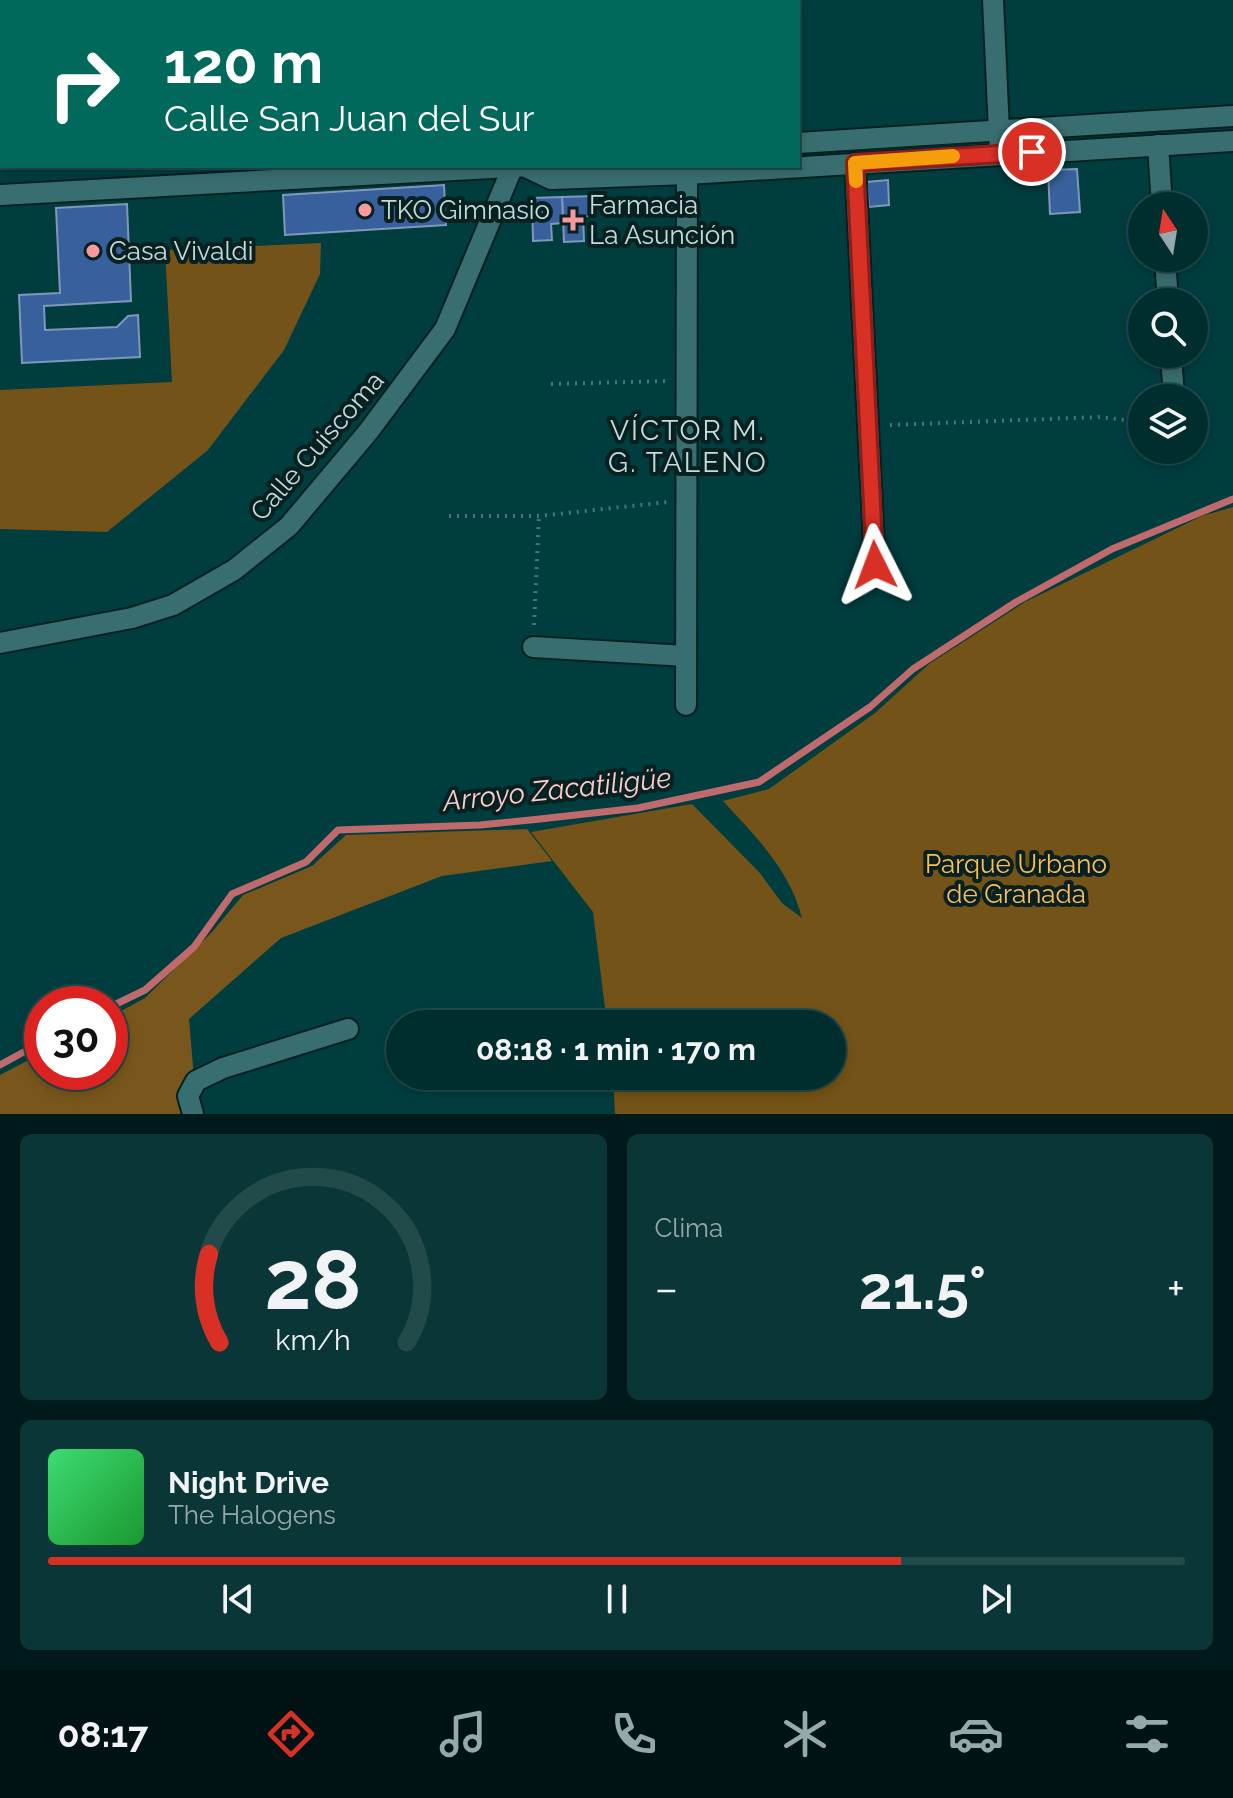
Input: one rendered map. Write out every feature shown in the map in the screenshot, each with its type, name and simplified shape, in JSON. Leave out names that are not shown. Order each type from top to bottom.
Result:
[{"type":"street","points":[[993,0],[1000,153]]},
{"type":"street","points":[[800,143],[1233,116]]},
{"type":"street","points":[[800,167],[1233,141]]},
{"type":"street","points":[[1158,145],[1161,192]]},
{"type":"street","points":[[855,163],[875,565]]},
{"type":"street","points":[[0,195],[501,168]]},
{"type":"street","name":"Calle Cuiscoma","points":[[0,643],[132,618],[173,605],[234,570],[289,526],[368,432],[445,329],[520,168]]},
{"type":"street","points":[[523,168],[551,179],[779,168]]},
{"type":"street","points":[[686,705],[687,174]]},
{"type":"street","points":[[533,647],[686,656]]},
{"type":"street","points":[[193,1114],[188,1096],[196,1081],[223,1068],[348,1029]]},
{"type":"path","points":[[551,384],[687,381]]},
{"type":"path","points":[[867,426],[1100,417],[1128,420]]},
{"type":"path","points":[[449,516],[539,516],[687,501]]},
{"type":"path","points":[[533,647],[539,516]]},
{"type":"green space","points":[[321,243],[320,274],[284,350],[208,450],[107,532],[0,529],[0,390],[172,382],[165,250]]},
{"type":"green space","name":"Parque Urbano de Granada","points":[[1233,507],[1233,1114],[615,1114],[614,1090],[846,1090],[846,1010],[605,1010],[593,912],[531,832],[692,804],[759,872],[782,903],[802,918],[797,901],[780,869],[723,801],[769,789],[875,713],[929,664],[1025,602],[1202,516]]},
{"type":"shaded area","points":[[527,829],[552,861],[442,876],[281,938],[189,1019],[197,1114],[0,1114],[0,1075],[24,1062],[24,1090],[128,1090],[128,1007],[145,998],[212,932],[243,895],[312,866],[346,835]]},
{"type":"building","points":[[1077,169],[1080,212],[1050,214],[1048,170]]},
{"type":"building","points":[[888,180],[889,205],[869,207],[867,182]]},
{"type":"building","name":"TKO Gimnasio","points":[[444,185],[446,225],[285,235],[283,195]]},
{"type":"building","name":"Farmacia La Asunción","points":[[594,196],[595,216],[583,216],[584,241],[564,242],[562,197]]},
{"type":"building","points":[[562,197],[563,223],[551,224],[552,240],[533,241],[532,198]]},
{"type":"building","name":"Casa Vivaldi","points":[[127,204],[131,301],[44,306],[45,330],[117,327],[128,316],[138,315],[140,357],[22,363],[19,295],[60,293],[56,208]]},
{"type":"waterway","name":"Arroyo Zacatiligüe","points":[[128,998],[145,990],[194,947],[232,894],[306,862],[338,830],[480,825],[638,808],[759,782],[870,707],[913,669],[1016,602],[1112,549],[1233,499]]},
{"type":"waterway","name":"Arroyo Zacatiligüe","points":[[0,1065],[24,1052]]},
{"type":"slow traffic","points":[[856,181],[855,163],[953,156]]},
{"type":"place","name":"TKO Gimnasio","points":[[365,210]]},
{"type":"place","name":"Farmacia La Asunción","points":[[573,220]]},
{"type":"place","name":"Casa Vivaldi","points":[[93,251]]},
{"type":"district","name":"VÍCTOR M. G. TALENO","points":[[688,446]]},
{"type":"route","points":[[875,565],[855,163],[1032,152]]}]
